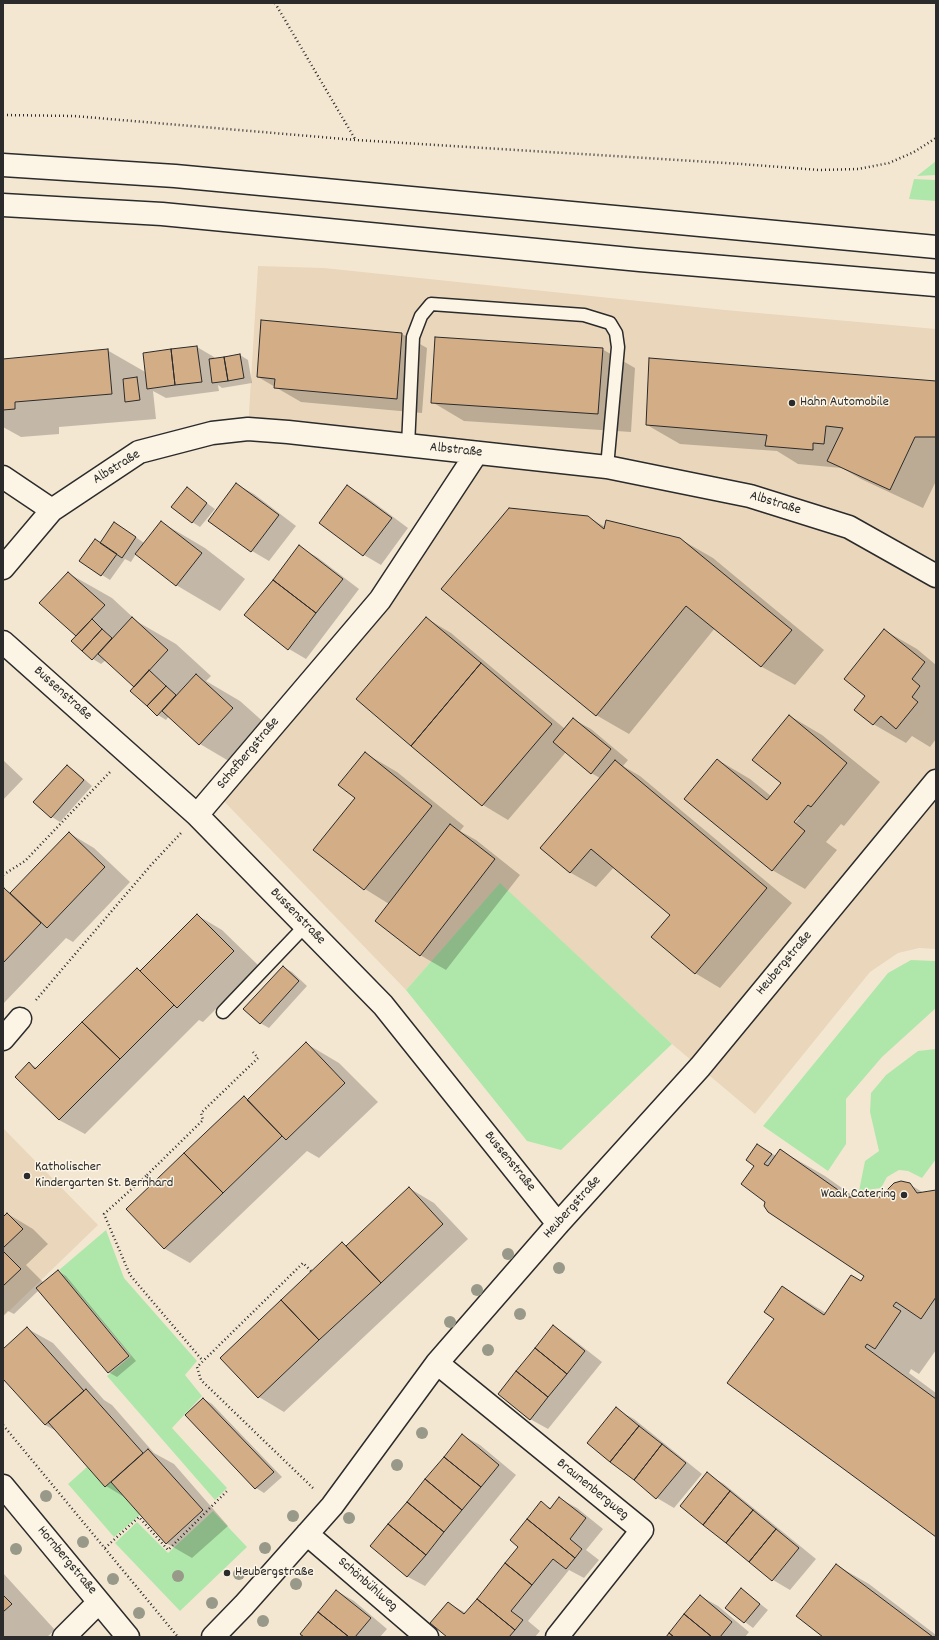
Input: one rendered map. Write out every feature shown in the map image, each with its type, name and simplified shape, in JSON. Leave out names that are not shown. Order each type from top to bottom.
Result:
[{"type":"main road","points":[[3,165],[175,176],[936,247]]},
{"type":"main road","points":[[3,205],[162,214],[640,260],[936,285]]},
{"type":"main road","name":"Albstraße","points":[[3,568],[52,510],[139,452],[212,433],[248,429],[288,432],[607,468],[750,496],[849,526],[936,576]]},
{"type":"main road","name":"Schafbergstraße","points":[[197,815],[380,600],[476,454]]},
{"type":"main road","points":[[3,477],[52,510]]},
{"type":"main road","name":"Bussenstraße","points":[[3,642],[197,815],[383,1005],[558,1224]]},
{"type":"main road","name":"Heubergstraße","points":[[213,1637],[244,1606],[332,1506],[437,1363],[558,1224],[700,1067],[936,781]]},
{"type":"main road","points":[[3,1039],[20,1019]]},
{"type":"main road","name":"Braunenbergweg","points":[[437,1363],[642,1530],[557,1637]]},
{"type":"main road","name":"Hornbergstraße","points":[[3,1486],[128,1637]]},
{"type":"main road","name":"Schönbühlweg","points":[[307,1534],[427,1637]]},
{"type":"main road","points":[[64,1637],[99,1602]]},
{"type":"lane","points":[[408,446],[413,337],[421,316],[431,304],[584,315],[610,323],[616,333],[618,348],[607,468]]},
{"type":"lane","points":[[223,1012],[305,926]]},
{"type":"path","points":[[275,3],[356,140]]},
{"type":"path","points":[[3,115],[74,116],[356,140],[819,170],[858,169],[889,163],[914,152],[936,138]]},
{"type":"path","points":[[3,875],[25,861],[128,753]]},
{"type":"path","points":[[20,1019],[151,866],[197,815]]},
{"type":"path","points":[[203,1361],[130,1275],[104,1214],[146,1176],[203,1120],[201,1113],[258,1058],[253,1052]]},
{"type":"path","points":[[146,1176],[154,1182]]},
{"type":"path","points":[[311,1271],[303,1263],[197,1367],[201,1380],[332,1506]]},
{"type":"path","points":[[3,1425],[178,1637]]},
{"type":"path","points":[[105,1548],[139,1517],[168,1550],[228,1490]]},
{"type":"shaded area","points":[[258,266],[324,268],[725,310],[936,329],[936,949],[919,948],[898,953],[870,972],[755,1114],[672,1044],[500,884],[406,990],[216,793],[380,600],[476,454],[248,429]]},
{"type":"shaded area","name":"Katholischer Kindergarten St. Bernhard","points":[[3,1128],[98,1225],[3,1317]]},
{"type":"green space","points":[[936,161],[936,175],[917,176]]},
{"type":"green space","points":[[914,179],[936,180],[936,201],[909,199]]},
{"type":"green space","points":[[500,883],[672,1044],[561,1150],[527,1141],[406,990]]},
{"type":"green space","points":[[911,960],[936,961],[936,1008],[882,1057],[846,1099],[846,1144],[828,1171],[763,1126],[888,973]]},
{"type":"green space","points":[[936,1049],[936,1159],[922,1178],[908,1171],[899,1170],[887,1177],[881,1188],[859,1191],[865,1161],[879,1151],[870,1112],[871,1093],[886,1075],[918,1051]]},
{"type":"green space","points":[[106,1230],[124,1278],[197,1361],[185,1375],[202,1396],[172,1428],[227,1488],[215,1500],[107,1376],[131,1356],[59,1270]]},
{"type":"green space","points":[[87,1467],[105,1487],[111,1482],[140,1515],[114,1537],[68,1484]]},
{"type":"green space","points":[[213,1511],[247,1547],[180,1611],[115,1543],[137,1522],[168,1553]]},
{"type":"building","points":[[261,320],[402,333],[397,399],[274,388],[275,379],[257,377]]},
{"type":"building","points":[[435,337],[603,348],[598,414],[431,403]]},
{"type":"building","points":[[197,346],[202,382],[175,385],[171,349]]},
{"type":"building","points":[[108,349],[112,394],[15,402],[15,409],[3,410],[3,359]]},
{"type":"building","points":[[171,349],[175,385],[147,389],[143,353]]},
{"type":"building","points":[[240,354],[244,378],[228,381],[224,357]]},
{"type":"building","points":[[224,357],[228,381],[212,383],[209,359]]},
{"type":"building","name":"Hahn Automobile","points":[[649,358],[936,381],[936,437],[915,437],[890,490],[827,461],[843,428],[826,426],[824,444],[813,443],[813,450],[765,446],[767,435],[646,425]]},
{"type":"building","points":[[137,377],[140,400],[125,402],[123,379]]},
{"type":"building","points":[[236,483],[279,515],[251,552],[208,521]]},
{"type":"building","points":[[347,485],[392,518],[363,556],[319,523]]},
{"type":"building","points":[[187,487],[207,503],[192,523],[171,507]]},
{"type":"building","points":[[509,508],[588,516],[604,529],[606,520],[680,538],[792,630],[761,667],[686,606],[596,716],[441,589]]},
{"type":"building","points":[[161,521],[202,553],[176,586],[135,554]]},
{"type":"building","points":[[114,522],[136,537],[122,558],[100,543]]},
{"type":"building","points":[[95,539],[117,554],[101,576],[79,561]]},
{"type":"building","points":[[299,545],[343,579],[316,613],[273,580]]},
{"type":"building","points":[[68,572],[105,605],[76,636],[39,603]]},
{"type":"building","points":[[273,580],[316,613],[288,650],[244,615]]},
{"type":"building","points":[[132,617],[168,650],[134,687],[98,654]]},
{"type":"building","points":[[426,617],[481,663],[411,746],[356,699]]},
{"type":"building","points":[[92,619],[102,629],[82,651],[71,641]]},
{"type":"building","points":[[102,629],[112,638],[92,660],[82,651]]},
{"type":"building","points":[[884,629],[925,662],[912,679],[920,686],[912,697],[918,702],[896,729],[881,716],[873,725],[854,710],[865,696],[844,679]]},
{"type":"building","points":[[481,663],[552,724],[482,806],[411,746]]},
{"type":"building","points":[[149,670],[166,686],[147,706],[130,691]]},
{"type":"building","points":[[196,674],[233,708],[199,745],[162,711]]},
{"type":"building","points":[[166,686],[176,695],[157,716],[147,706]]},
{"type":"building","points":[[789,715],[847,763],[811,807],[808,805],[794,822],[805,831],[772,871],[684,799],[717,759],[767,800],[781,783],[752,760]]},
{"type":"building","points":[[573,718],[611,749],[591,774],[553,742]]},
{"type":"building","points":[[365,752],[432,806],[364,890],[313,850],[355,798],[338,785]]},
{"type":"building","points":[[615,760],[767,888],[695,974],[651,937],[670,915],[591,849],[570,873],[540,848]]},
{"type":"building","points":[[67,765],[84,780],[51,818],[33,802]]},
{"type":"building","points":[[450,824],[495,859],[420,956],[375,921]]},
{"type":"building","points":[[69,832],[105,867],[47,928],[10,893]]},
{"type":"building","points":[[4,888],[41,923],[3,963],[3,889]]},
{"type":"building","points":[[197,914],[234,951],[177,1008],[140,971]]},
{"type":"building","points":[[283,966],[299,981],[260,1024],[243,1009]]},
{"type":"building","points":[[137,968],[174,1005],[120,1059],[82,1022]]},
{"type":"building","points":[[82,1022],[120,1059],[59,1120],[15,1077],[29,1062],[35,1069]]},
{"type":"building","points":[[306,1042],[345,1083],[286,1140],[247,1100]]},
{"type":"building","points":[[244,1096],[282,1136],[223,1193],[184,1153]]},
{"type":"building","points":[[757,1144],[772,1154],[764,1164],[768,1166],[780,1149],[848,1197],[885,1197],[888,1189],[894,1183],[901,1181],[910,1183],[917,1193],[936,1190],[936,1297],[921,1319],[896,1302],[893,1306],[901,1311],[875,1349],[867,1344],[865,1347],[936,1399],[936,1537],[727,1383],[774,1319],[764,1312],[782,1286],[824,1315],[851,1275],[861,1281],[864,1276],[768,1212],[764,1206],[765,1202],[741,1184],[754,1166],[746,1160]]},
{"type":"building","points":[[184,1153],[223,1193],[164,1249],[126,1209]]},
{"type":"building","points":[[409,1187],[443,1224],[381,1283],[346,1246]]},
{"type":"building","points":[[7,1213],[23,1229],[3,1248],[3,1217]]},
{"type":"building","points":[[342,1242],[381,1283],[319,1340],[281,1300]]},
{"type":"building","points":[[3,1251],[21,1269],[3,1286]]},
{"type":"building","points":[[58,1270],[129,1356],[108,1373],[36,1288]]},
{"type":"building","points":[[281,1300],[319,1340],[258,1398],[220,1358]]},
{"type":"building","points":[[553,1325],[585,1351],[567,1374],[535,1348]]},
{"type":"building","points":[[27,1327],[84,1391],[45,1425],[3,1379],[3,1349]]},
{"type":"building","points":[[535,1348],[567,1374],[548,1397],[516,1371]]},
{"type":"building","points":[[516,1371],[548,1397],[530,1420],[498,1394]]},
{"type":"building","points":[[86,1389],[143,1453],[105,1487],[48,1422]]},
{"type":"building","points":[[203,1398],[274,1472],[255,1489],[185,1415]]},
{"type":"building","points":[[616,1407],[639,1426],[610,1462],[587,1443]]},
{"type":"building","points":[[639,1426],[662,1444],[634,1480],[610,1462]]},
{"type":"building","points":[[462,1434],[499,1465],[481,1487],[444,1457]]},
{"type":"building","points":[[662,1444],[686,1463],[656,1499],[634,1480]]},
{"type":"building","points":[[148,1449],[203,1510],[166,1544],[111,1482]]},
{"type":"building","points":[[444,1457],[481,1487],[462,1510],[425,1479]]},
{"type":"building","points":[[707,1472],[730,1491],[703,1525],[680,1506]]},
{"type":"building","points":[[425,1479],[462,1510],[444,1532],[407,1502]]},
{"type":"building","points":[[730,1491],[753,1510],[726,1543],[703,1525]]},
{"type":"building","points":[[559,1497],[586,1518],[570,1539],[582,1549],[575,1558],[527,1519],[541,1501],[550,1509]]},
{"type":"building","points":[[407,1502],[444,1532],[426,1555],[388,1524]]},
{"type":"building","points":[[753,1510],[776,1529],[749,1562],[726,1543]]},
{"type":"building","points":[[527,1519],[575,1558],[566,1569],[553,1559],[532,1585],[505,1563],[518,1547],[510,1540]]},
{"type":"building","points":[[388,1524],[426,1555],[407,1577],[370,1546]]},
{"type":"building","points":[[776,1529],[799,1548],[772,1581],[749,1562]]},
{"type":"building","points":[[505,1563],[532,1585],[511,1611],[523,1620],[515,1630],[477,1599]]},
{"type":"building","points":[[836,1564],[933,1637],[823,1637],[796,1616]]},
{"type":"building","points":[[741,1588],[760,1604],[744,1623],[725,1608]]},
{"type":"building","points":[[336,1590],[371,1618],[355,1637],[349,1637],[318,1612]]},
{"type":"building","points":[[3,1595],[12,1604],[3,1612]]},
{"type":"building","points":[[700,1595],[732,1622],[720,1637],[712,1637],[684,1614]]},
{"type":"building","points":[[477,1599],[515,1630],[509,1637],[447,1637],[430,1623],[448,1602],[464,1614]]},
{"type":"building","points":[[318,1612],[349,1637],[304,1637],[300,1634]]},
{"type":"building","points":[[684,1614],[712,1637],[674,1637],[669,1633]]},
{"type":"building","points":[[669,1633],[674,1637],[666,1637]]},
{"type":"place","name":"Hahn Automobile","points":[[792,403]]},
{"type":"place","name":"Katholischer Kindergarten St. Bernhard","points":[[27,1176]]},
{"type":"place","name":"Waak Catering","points":[[904,1195]]},
{"type":"place","name":"Heubergstraße","points":[[227,1573]]}]
